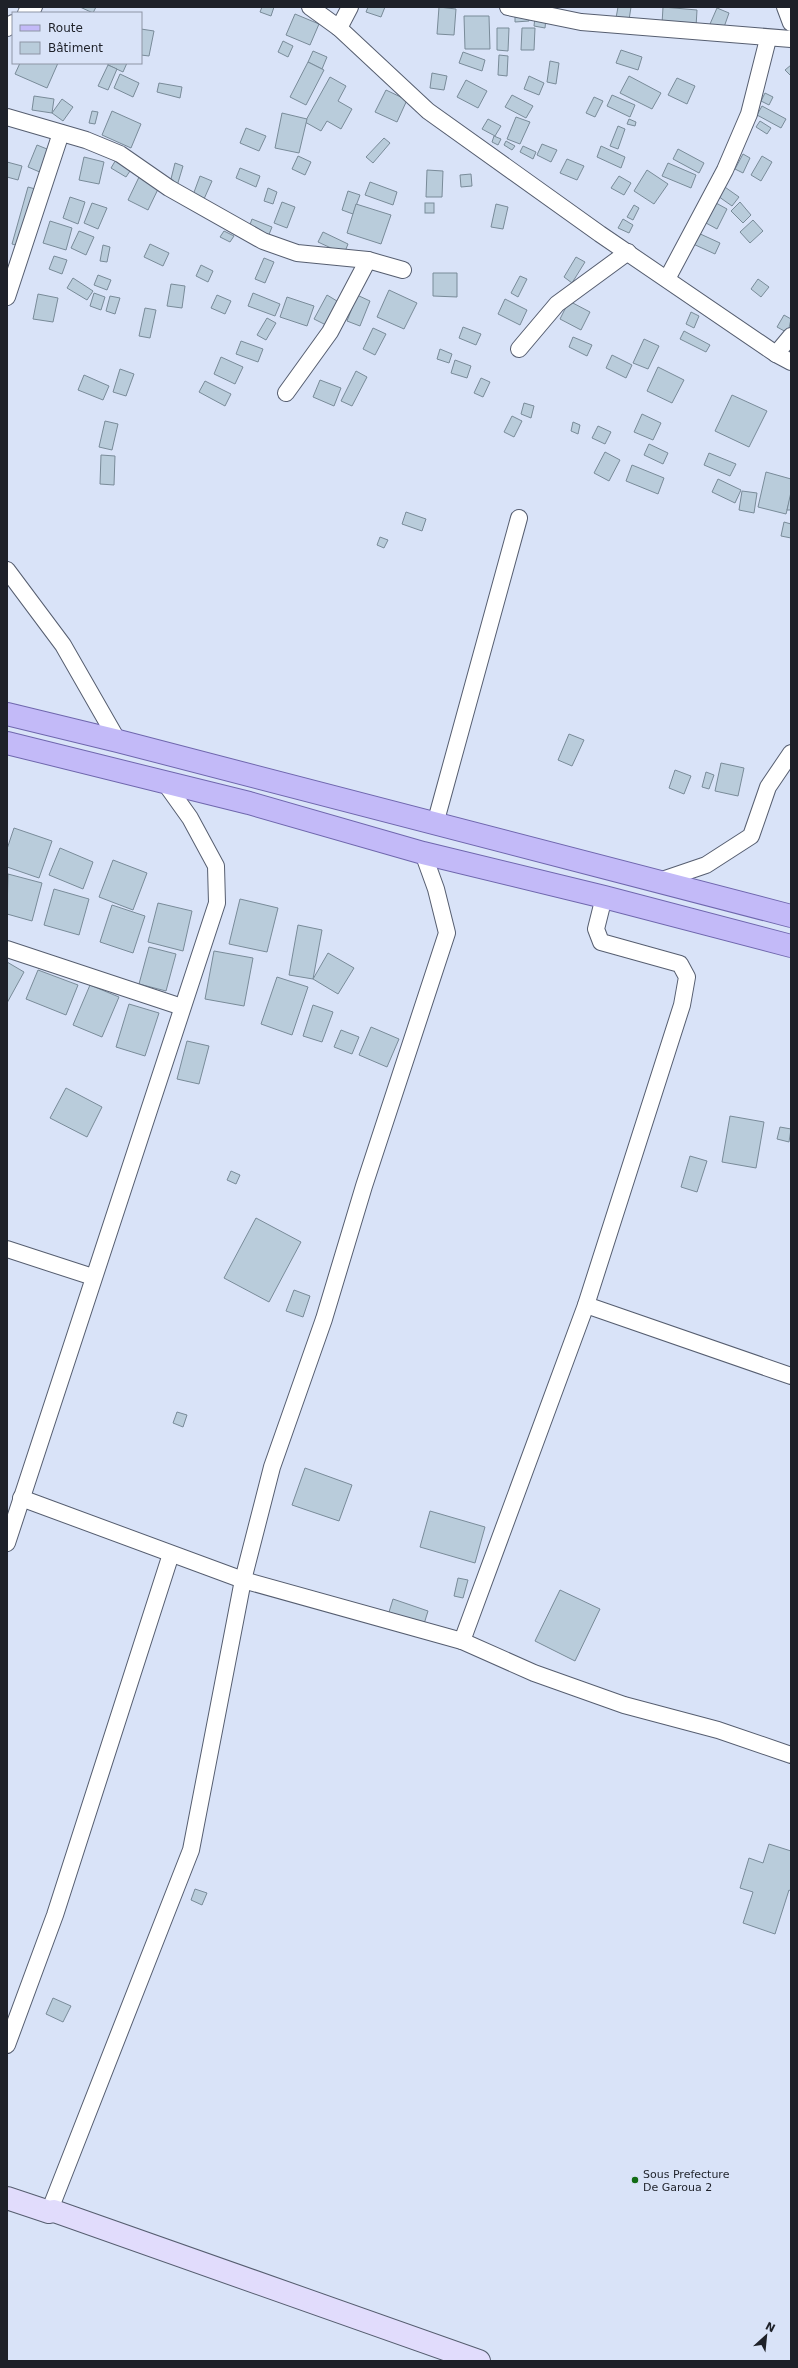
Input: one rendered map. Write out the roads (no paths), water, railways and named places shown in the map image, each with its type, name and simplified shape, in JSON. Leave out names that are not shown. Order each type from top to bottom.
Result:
[{"type":"main road","points":[[7,714],[118,741],[791,916]]},
{"type":"main road","points":[[7,743],[248,803],[423,853],[604,896],[791,946]]},
{"type":"street","points":[[310,7],[339,28],[428,111],[667,280],[776,354],[791,362]]},
{"type":"street","points":[[339,28],[350,7]]},
{"type":"street","points":[[508,7],[581,22],[768,39],[791,39]]},
{"type":"street","points":[[785,7],[791,23]]},
{"type":"street","points":[[667,280],[725,170],[749,114],[768,39]]},
{"type":"street","points":[[7,117],[86,140],[120,154],[169,188],[263,241],[297,253],[368,260],[403,270]]},
{"type":"street","points":[[7,298],[61,133]]},
{"type":"street","points":[[518,350],[556,304],[628,252]]},
{"type":"street","points":[[286,393],[330,332],[368,260]]},
{"type":"street","points":[[776,354],[791,336]]},
{"type":"street","points":[[435,824],[519,518]]},
{"type":"street","points":[[7,570],[63,645],[118,741]]},
{"type":"street","points":[[659,881],[706,865],[751,836],[768,787],[791,753]]},
{"type":"street","points":[[7,1543],[217,903],[216,866],[190,818],[165,783]]},
{"type":"street","points":[[49,2212],[191,1850],[242,1580],[272,1466],[324,1319],[364,1186],[447,933],[436,889],[423,853]]},
{"type":"street","points":[[462,1641],[586,1305],[682,1005],[687,977],[680,964],[601,942],[596,929],[604,896]]},
{"type":"street","points":[[7,949],[182,1006]]},
{"type":"street","points":[[7,1249],[94,1277]]},
{"type":"street","points":[[586,1305],[791,1376]]},
{"type":"street","points":[[22,1498],[242,1580],[462,1641],[534,1672],[624,1705],[718,1730],[791,1755]]},
{"type":"street","points":[[7,2045],[55,1915],[171,1554]]},
{"type":"street","points":[[7,2198],[49,2212],[54,2210],[479,2361]]},
{"type":"place","name":"Sous Prefecture De Garoua 2","points":[[635,2180]]}]
